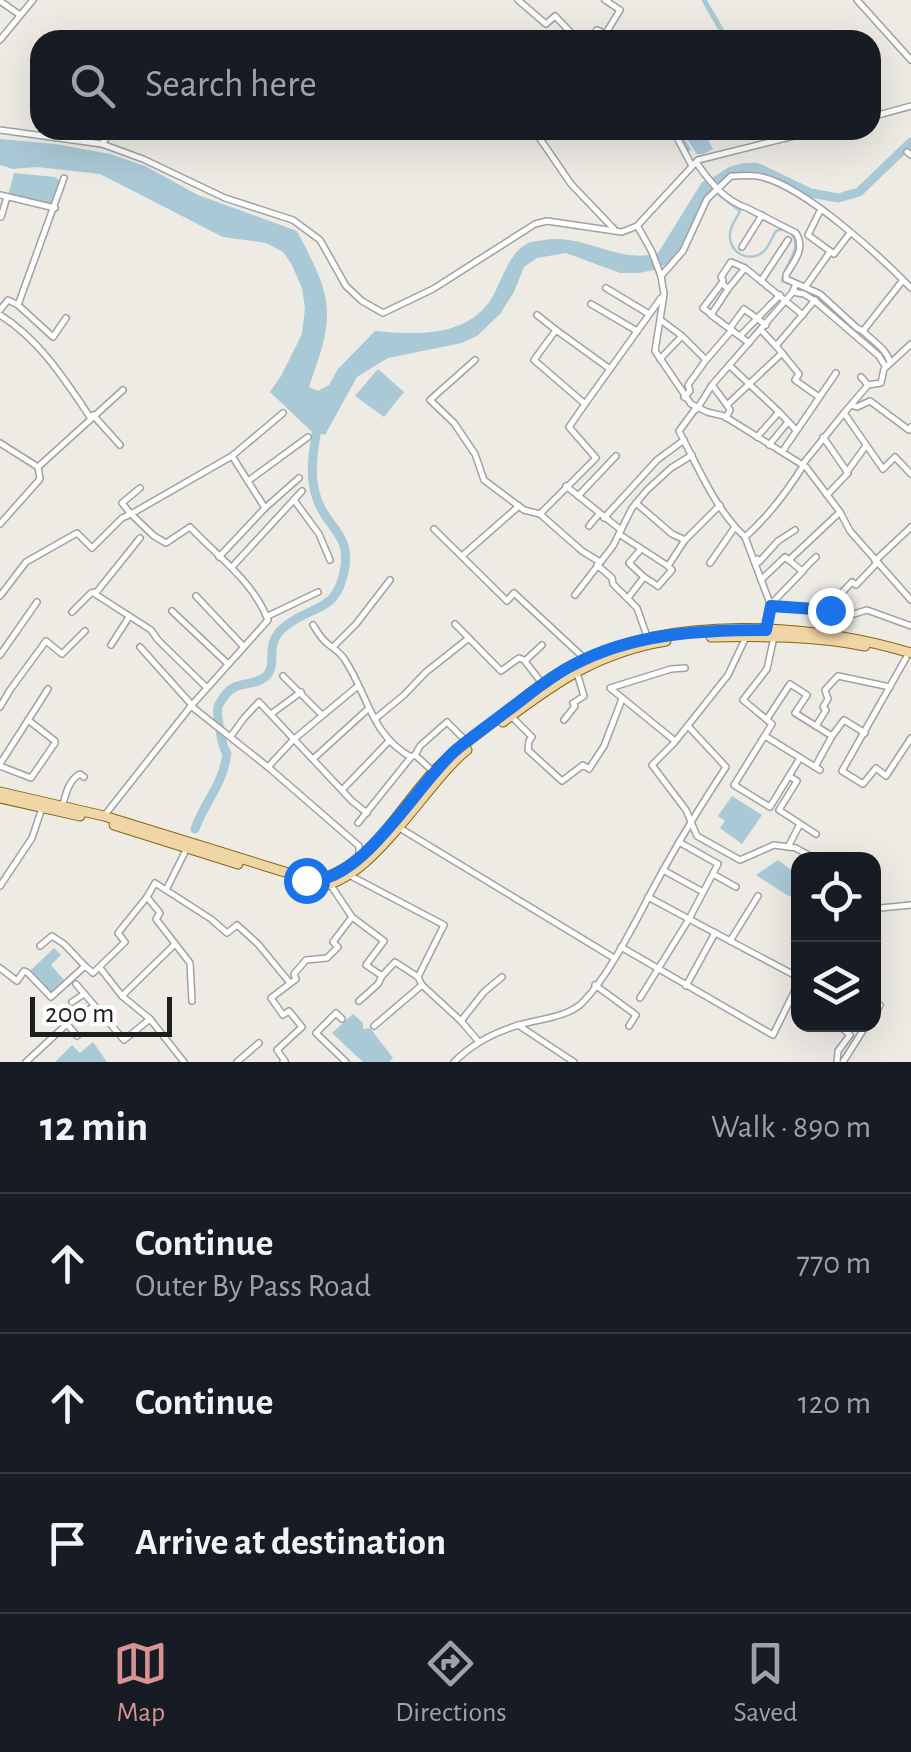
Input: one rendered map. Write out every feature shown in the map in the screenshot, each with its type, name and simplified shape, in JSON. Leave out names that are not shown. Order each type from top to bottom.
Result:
[{"type":"main road","points":[[0,795],[104,816],[314,882],[348,869],[377,841],[434,772],[467,742],[542,684],[584,660],[648,638],[692,632],[828,634],[863,640],[909,657]]},
{"type":"main road","points":[[0,795],[100,821],[304,886],[321,887],[349,875],[383,844],[461,754],[576,671],[658,642],[770,633]]},
{"type":"street","points":[[0,40],[33,0]]},
{"type":"street","points":[[518,0],[546,24],[555,16],[568,30]]},
{"type":"street","points":[[605,0],[620,10],[608,30]]},
{"type":"street","points":[[858,0],[911,60]]},
{"type":"street","points":[[0,1],[20,15]]},
{"type":"street","points":[[881,114],[911,106]]},
{"type":"street","points":[[0,130],[30,134]]},
{"type":"street","points":[[73,140],[102,144],[225,198],[294,220],[320,240],[346,286],[362,301],[383,312],[433,290],[534,224],[547,221],[622,232],[637,226],[694,164],[782,140]]},
{"type":"street","points":[[102,144],[105,140]]},
{"type":"street","points":[[541,140],[571,184],[616,231]]},
{"type":"street","points":[[679,140],[717,189],[742,207],[796,233],[801,249],[786,275],[794,289],[816,298],[863,331],[889,357],[881,383],[868,385],[850,405],[802,465],[780,502],[745,538]]},
{"type":"street","points":[[660,274],[683,252],[707,200],[717,189],[731,176],[761,176],[821,209],[911,288]]},
{"type":"street","points":[[18,305],[64,178]]},
{"type":"street","points":[[0,217],[4,196],[55,208]]},
{"type":"street","points":[[821,209],[808,235],[834,254],[850,233]]},
{"type":"street","points":[[742,247],[762,215]]},
{"type":"street","points":[[637,226],[652,252],[664,294],[655,351],[684,397],[696,408],[726,418],[802,465],[840,512],[850,531],[911,600]]},
{"type":"street","points":[[761,281],[788,240]]},
{"type":"street","points":[[740,337],[756,318],[794,289],[806,286],[830,252]]},
{"type":"street","points":[[728,290],[721,277],[730,262],[745,268],[803,315]]},
{"type":"street","points":[[711,314],[745,268]]},
{"type":"street","points":[[863,331],[903,280]]},
{"type":"street","points":[[722,283],[702,308],[749,343]]},
{"type":"street","points":[[806,286],[887,366]]},
{"type":"street","points":[[606,288],[650,314]]},
{"type":"street","points":[[540,514],[596,458],[569,427],[664,294]]},
{"type":"street","points":[[0,296],[18,305],[53,338],[66,318]]},
{"type":"street","points":[[783,298],[679,431],[720,505],[745,538],[771,605],[766,668],[744,700],[772,724],[734,785],[770,807],[800,758]]},
{"type":"street","points":[[776,346],[816,298]]},
{"type":"street","points":[[8,300],[0,313],[22,329],[120,446]]},
{"type":"street","points":[[591,304],[637,331]]},
{"type":"street","points":[[684,397],[690,391],[688,385],[744,310],[756,318],[799,374],[795,380],[819,398]]},
{"type":"street","points":[[537,316],[610,369]]},
{"type":"street","points":[[660,320],[706,360]]},
{"type":"street","points":[[556,330],[534,360],[585,404]]},
{"type":"street","points":[[660,359],[682,336]]},
{"type":"street","points":[[887,366],[911,344]]},
{"type":"street","points":[[728,405],[782,353]]},
{"type":"street","points":[[475,360],[430,400],[454,422],[474,454],[484,480],[524,510],[540,514],[599,564],[636,608],[648,638]]},
{"type":"street","points":[[729,365],[796,430]]},
{"type":"street","points":[[782,452],[836,373]]},
{"type":"street","points":[[861,377],[868,385]]},
{"type":"street","points":[[712,386],[728,405],[726,418]]},
{"type":"street","points":[[38,467],[122,390]]},
{"type":"street","points":[[850,405],[857,407],[870,401],[910,429]]},
{"type":"street","points":[[757,437],[779,412]]},
{"type":"street","points":[[844,412],[883,469],[895,457],[911,474]]},
{"type":"street","points":[[0,596],[32,557],[78,533],[92,548],[122,518],[232,456],[283,413]]},
{"type":"street","points":[[769,445],[788,422]]},
{"type":"street","points":[[248,481],[308,437]]},
{"type":"street","points":[[823,437],[847,472]]},
{"type":"street","points":[[589,526],[657,460],[684,440]]},
{"type":"street","points":[[0,443],[38,467],[40,478],[0,524]]},
{"type":"street","points":[[827,496],[866,447]]},
{"type":"street","points":[[575,594],[599,564],[636,503],[670,468],[692,455]]},
{"type":"street","points":[[232,456],[265,508]]},
{"type":"street","points":[[578,496],[616,456]]},
{"type":"street","points":[[220,556],[299,478]]},
{"type":"street","points":[[566,486],[672,570],[657,588],[629,563],[641,549]]},
{"type":"street","points":[[104,816],[206,688],[268,620],[241,576],[190,527],[164,542],[131,514],[122,503],[140,488]]},
{"type":"street","points":[[232,567],[302,491]]},
{"type":"street","points":[[294,500],[319,534],[330,560]]},
{"type":"street","points":[[636,503],[672,534],[685,540]]},
{"type":"street","points":[[668,566],[685,540],[720,505]]},
{"type":"street","points":[[462,556],[519,506]]},
{"type":"street","points":[[789,560],[840,512]]},
{"type":"street","points":[[710,563],[735,527]]},
{"type":"street","points":[[830,610],[832,602],[852,582],[856,585],[911,527]]},
{"type":"street","points":[[434,529],[507,602],[514,593],[584,660]]},
{"type":"street","points":[[754,560],[759,562],[778,541],[796,530]]},
{"type":"street","points":[[72,612],[95,592],[140,538]]},
{"type":"street","points":[[761,580],[785,556],[803,570]]},
{"type":"street","points":[[771,605],[816,556]]},
{"type":"street","points":[[628,598],[644,577]]},
{"type":"street","points":[[333,647],[390,580]]},
{"type":"street","points":[[95,592],[151,630],[206,688]]},
{"type":"street","points":[[268,616],[318,592]]},
{"type":"street","points":[[196,596],[244,647]]},
{"type":"street","points":[[0,655],[37,602]]},
{"type":"street","points":[[771,605],[854,614],[866,610],[911,626]]},
{"type":"street","points":[[172,612],[228,664]]},
{"type":"street","points":[[111,645],[130,617]]},
{"type":"street","points":[[455,624],[501,671],[519,658],[542,684]]},
{"type":"street","points":[[313,625],[324,642],[346,661],[368,709],[393,747],[434,772]]},
{"type":"street","points":[[0,707],[46,641],[62,654],[85,631]]},
{"type":"street","points":[[747,636],[728,675],[688,726],[651,764],[686,810],[697,836],[740,860],[774,845],[802,852]]},
{"type":"street","points":[[375,720],[468,638]]},
{"type":"street","points":[[525,661],[542,645]]},
{"type":"street","points":[[140,647],[191,706],[360,846],[360,858]]},
{"type":"street","points":[[909,657],[842,771],[863,784],[876,768],[886,776],[911,738]]},
{"type":"street","points":[[675,741],[610,688],[685,668]]},
{"type":"street","points":[[564,720],[576,706],[573,703],[584,696],[576,671]]},
{"type":"street","points":[[282,676],[322,715]]},
{"type":"street","points":[[816,726],[826,710],[826,690],[838,676],[890,688]]},
{"type":"street","points":[[767,719],[790,684],[807,695],[795,713],[832,736]]},
{"type":"street","points":[[268,767],[358,685]]},
{"type":"street","points":[[28,720],[55,741],[31,778],[0,765],[28,720],[48,689]]},
{"type":"street","points":[[271,714],[301,692]]},
{"type":"street","points":[[511,716],[532,737],[528,750],[562,781],[584,764],[590,769],[604,746],[622,698]]},
{"type":"street","points":[[231,736],[259,702],[366,813]]},
{"type":"street","points":[[313,759],[368,709]]},
{"type":"street","points":[[765,736],[817,768],[844,720],[866,733]]},
{"type":"street","points":[[358,823],[420,746],[447,722],[467,742]]},
{"type":"street","points":[[454,1062],[480,1042],[518,1025],[568,1012],[582,1004],[595,986],[726,767],[688,726]]},
{"type":"street","points":[[342,790],[389,741]]},
{"type":"street","points":[[62,806],[68,786],[80,774],[84,777]]},
{"type":"street","points":[[789,776],[797,781],[778,810],[816,834]]},
{"type":"street","points":[[0,886],[32,838],[42,808]]},
{"type":"street","points":[[788,847],[800,824]]},
{"type":"street","points":[[398,826],[614,958]]},
{"type":"street","points":[[640,998],[718,864],[679,842]]},
{"type":"street","points":[[166,890],[188,848]]},
{"type":"street","points":[[663,870],[703,892]]},
{"type":"street","points":[[712,874],[736,887]]},
{"type":"street","points":[[349,875],[444,925],[418,977]]},
{"type":"street","points":[[40,946],[52,936],[92,973],[125,942],[118,932],[155,883],[194,906],[227,933],[237,925],[290,984]]},
{"type":"street","points":[[330,884],[352,917],[384,941],[366,965],[382,976]]},
{"type":"street","points":[[730,941],[758,896]]},
{"type":"street","points":[[147,897],[160,913],[156,919],[190,963],[192,1001]]},
{"type":"street","points":[[648,897],[791,977]]},
{"type":"street","points":[[881,908],[911,905]]},
{"type":"street","points":[[283,1062],[276,1050],[302,1027],[289,1010],[282,1015],[270,998],[296,979],[294,974],[306,960],[327,958],[338,947],[333,942],[352,917]]},
{"type":"street","points":[[686,986],[714,933]]},
{"type":"street","points":[[122,996],[175,944]]},
{"type":"street","points":[[620,947],[772,1035],[791,996]]},
{"type":"street","points":[[359,1001],[395,962],[418,977],[422,986],[480,1042]]},
{"type":"street","points":[[0,968],[17,982],[27,972],[51,998],[85,966]]},
{"type":"street","points":[[100,968],[184,1062]]},
{"type":"street","points":[[461,1021],[502,976]]},
{"type":"street","points":[[76,984],[124,1040]]},
{"type":"street","points":[[374,1026],[422,986]]},
{"type":"street","points":[[595,986],[636,1015],[629,1026]]},
{"type":"street","points":[[72,1002],[84,994]]},
{"type":"street","points":[[81,1016],[94,1006]]},
{"type":"street","points":[[342,1019],[336,1013],[316,1032],[346,1062]]},
{"type":"street","points":[[117,1046],[152,1022]]},
{"type":"street","points":[[26,1062],[66,1024],[77,1036]]},
{"type":"street","points":[[518,1025],[574,1062]]},
{"type":"street","points":[[840,1062],[838,1051],[850,1035],[847,1032]]},
{"type":"street","points":[[840,1062],[861,1032]]},
{"type":"street","points":[[236,1062],[260,1043]]},
{"type":"water","points":[[0,139],[110,154],[145,166],[198,195],[297,231],[317,272],[327,305],[325,334],[309,387],[318,391],[329,385],[338,369],[375,331],[425,333],[471,319],[484,308],[512,259],[528,243],[559,239],[630,255],[658,253],[702,182],[734,165],[751,163],[749,172],[730,174],[705,197],[681,250],[667,264],[639,273],[620,273],[566,253],[537,258],[524,267],[500,314],[477,336],[462,343],[388,358],[357,377],[325,435],[311,431],[270,392],[302,334],[305,308],[302,288],[283,252],[266,243],[223,237],[100,174],[0,165]]},
{"type":"water","points":[[688,140],[708,140],[713,149],[697,154]]},
{"type":"water","points":[[14,173],[55,177],[60,181],[53,205],[8,196]]},
{"type":"water","points":[[378,369],[404,392],[384,417],[355,396]]},
{"type":"water","points":[[732,796],[762,815],[742,844],[720,828],[725,821],[718,816]]},
{"type":"water","points":[[778,860],[791,870],[790,897],[756,875]]},
{"type":"water","points":[[54,948],[61,955],[51,965],[65,981],[52,994],[30,971]]},
{"type":"water","points":[[353,1014],[363,1023],[363,1029],[370,1028],[393,1058],[389,1062],[363,1062],[332,1033]]},
{"type":"water","points":[[93,1042],[107,1062],[55,1062],[72,1045],[80,1053]]},
{"type":"waterway","points":[[704,0],[721,30]]},
{"type":"waterway","points":[[682,140],[688,149]]},
{"type":"waterway","points":[[742,168],[756,167],[811,193],[838,198],[859,192],[911,142]]},
{"type":"waterway","points":[[719,195],[740,211],[730,234],[732,246],[740,254],[752,257],[763,252],[776,231],[782,229]]},
{"type":"waterway","points":[[790,232],[795,250],[782,281],[804,289]]},
{"type":"waterway","points":[[811,292],[849,327]]},
{"type":"waterway","points":[[195,829],[221,778],[226,759],[218,715],[220,702],[235,687],[266,676],[277,635],[293,620],[329,601],[341,583],[344,546],[321,509],[313,480],[318,423]]},
{"type":"route","points":[[306,880],[314,882],[348,869],[456,750],[574,664],[659,636],[766,630],[771,606],[830,610]]}]
